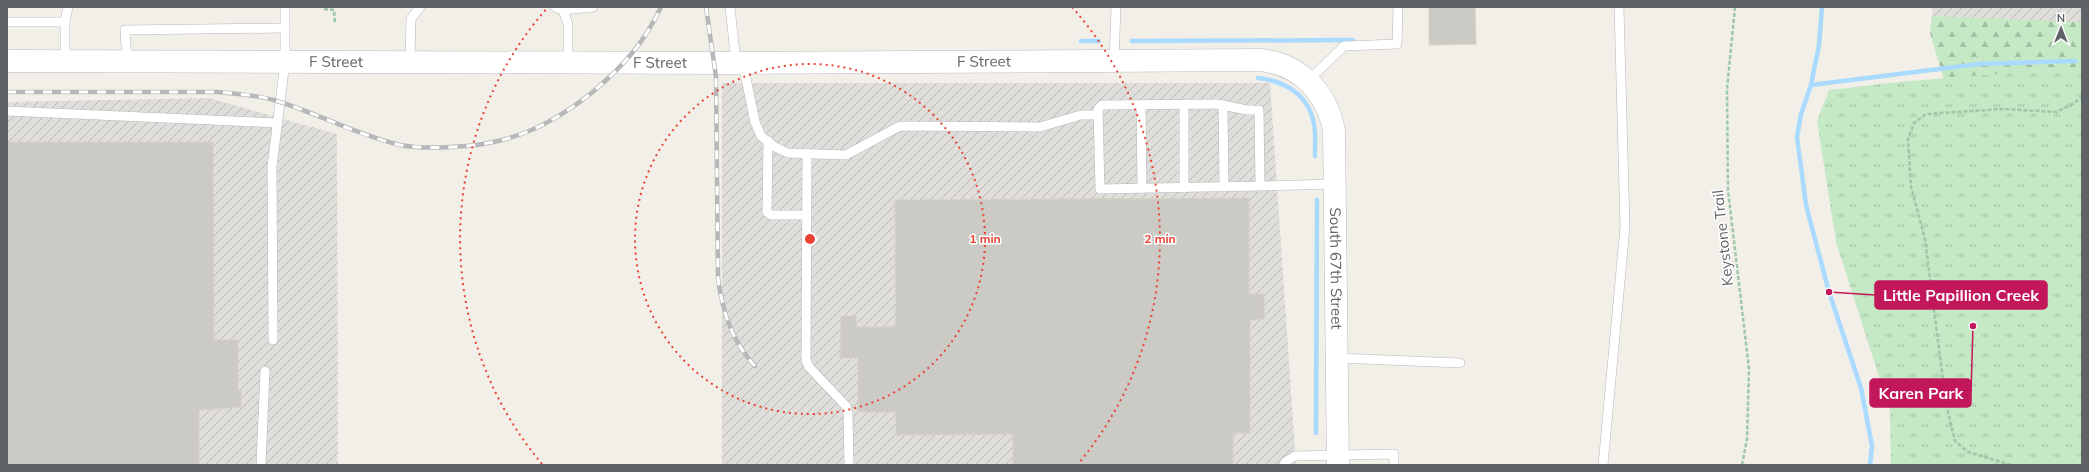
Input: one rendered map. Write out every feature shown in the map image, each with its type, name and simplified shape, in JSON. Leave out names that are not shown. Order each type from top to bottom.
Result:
[{"type":"street","name":"F Street","points":[[7,61],[739,62],[1260,60],[1283,65],[1309,80]]},
{"type":"street","name":"South 67th Street","points":[[1309,80],[1322,97],[1331,115],[1334,130],[1338,460]]},
{"type":"lane","points":[[65,62],[65,22],[68,7]]},
{"type":"lane","points":[[273,340],[272,167],[285,62],[285,7]]},
{"type":"lane","points":[[410,62],[411,19],[420,7]]},
{"type":"lane","points":[[568,62],[568,24],[559,9],[593,7]]},
{"type":"lane","points":[[730,7],[739,62],[754,122],[761,136],[774,147],[788,153],[846,155],[900,126],[1040,127],[1081,115],[1098,115]]},
{"type":"lane","points":[[1114,61],[1116,7]]},
{"type":"lane","points":[[1309,80],[1344,46],[1397,44],[1398,7]]},
{"type":"lane","points":[[1603,465],[1625,227],[1619,7]]},
{"type":"lane","points":[[7,22],[65,22]]},
{"type":"lane","points":[[126,62],[125,30],[285,28]]},
{"type":"lane","points":[[1260,186],[1259,110],[1247,110],[1223,105],[1184,104],[1102,105],[1098,109],[1100,189],[1184,188],[1224,187],[1335,184]]},
{"type":"lane","points":[[1184,104],[1184,188]]},
{"type":"lane","points":[[1141,105],[1142,188]]},
{"type":"lane","points":[[1223,105],[1224,187]]},
{"type":"lane","points":[[7,112],[278,124]]},
{"type":"lane","points":[[768,141],[767,212],[771,215],[807,215]]},
{"type":"lane","points":[[807,154],[806,360],[809,367],[846,406],[848,413],[849,465]]},
{"type":"lane","points":[[1337,358],[1460,364]]},
{"type":"lane","points":[[261,465],[265,371]]},
{"type":"lane","points":[[1284,465],[1285,462],[1295,456],[1338,460],[1394,454],[1394,465]]},
{"type":"path","name":"Keystone Trail","points":[[1735,7],[1727,89],[1728,190],[1749,369],[1747,439],[1742,465]]},
{"type":"path","points":[[324,9],[334,10],[334,24]]},
{"type":"path","points":[[2011,465],[1968,452],[1954,441],[1946,404],[1925,239],[1911,187],[1908,140],[1914,123],[1926,114],[2003,109],[2056,112],[2071,106],[2082,96]]},
{"type":"shaded area","points":[[1932,7],[2082,7],[2082,23],[1932,16]]},
{"type":"shaded area","points":[[722,83],[1270,83],[1296,465],[722,465]]},
{"type":"shaded area","points":[[209,98],[337,134],[338,465],[7,465],[7,102]]},
{"type":"green space","points":[[1932,16],[2082,22],[2082,96],[1950,100],[1930,33]]},
{"type":"green space","points":[[2079,67],[2082,68],[2082,465],[1891,465],[1890,411],[1836,242],[1817,121],[1829,90],[1898,82]]},
{"type":"building","points":[[1429,7],[1475,7],[1476,44],[1429,45]]},
{"type":"building","points":[[7,142],[213,142],[214,340],[238,340],[238,390],[241,390],[241,407],[199,410],[199,465],[7,465]]},
{"type":"building","points":[[1249,198],[1249,294],[1264,294],[1264,319],[1250,320],[1250,433],[1233,433],[1233,465],[1013,465],[1013,434],[896,435],[896,412],[858,412],[858,358],[840,358],[841,316],[856,316],[856,327],[896,327],[895,200]]},
{"type":"waterway","points":[[1822,7],[1819,45],[1811,85],[1801,114],[1797,137],[1806,205],[1829,292],[1861,388],[1872,446],[1870,465]]},
{"type":"waterway","points":[[1132,41],[1353,40]]},
{"type":"waterway","points":[[1081,41],[1099,41]]},
{"type":"waterway","points":[[1811,85],[1979,64],[2076,61]]},
{"type":"waterway","points":[[1258,78],[1277,82],[1286,86],[1301,97],[1307,105],[1315,128],[1315,156]]},
{"type":"waterway","points":[[1316,433],[1317,200]]},
{"type":"railway","points":[[7,92],[218,92],[240,94],[263,97],[277,101],[369,136],[400,145],[432,148],[472,145],[510,138],[527,132],[561,115],[577,104],[605,81],[632,53],[648,32],[661,7]]},
{"type":"railway","points":[[706,7],[716,77],[718,278],[722,302],[729,325],[740,347],[755,366]]},
{"type":"place","name":"Little Papillion Creek","points":[[1829,292]]},
{"type":"place","name":"Karen Park","points":[[1973,326]]}]
